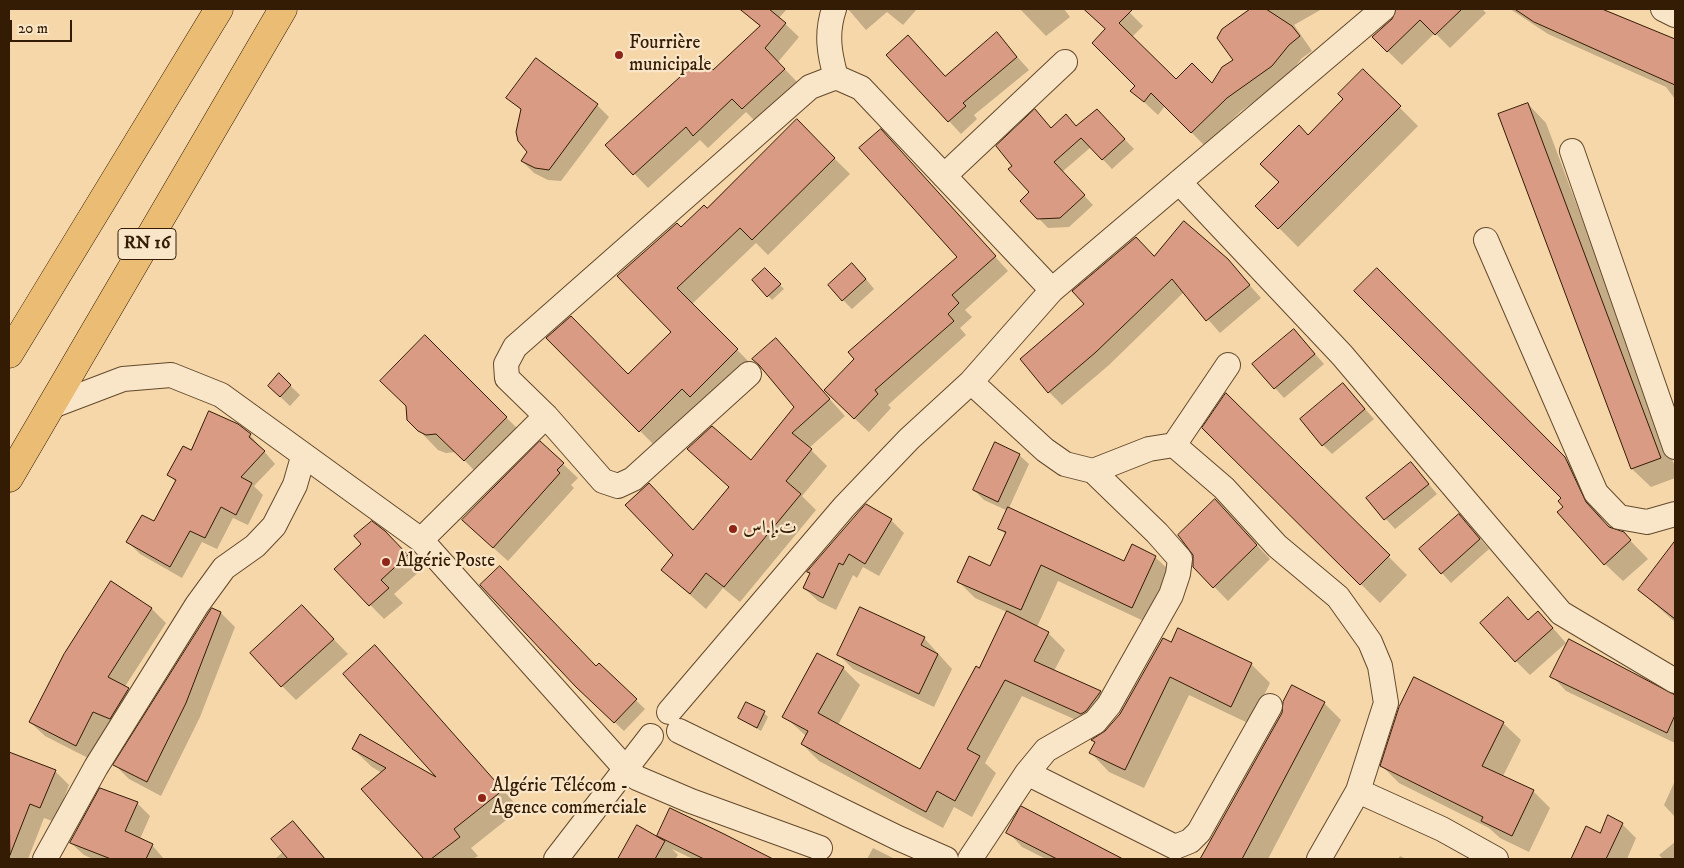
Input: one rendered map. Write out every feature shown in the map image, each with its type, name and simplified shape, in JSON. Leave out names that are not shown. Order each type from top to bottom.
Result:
[{"type":"highway","points":[[9,354],[219,9]]},
{"type":"highway","name":"RN 16","points":[[9,478],[283,9]]},
{"type":"street","points":[[834,9],[829,23],[829,51],[836,77]]},
{"type":"street","points":[[674,722],[844,507],[910,439],[971,382],[1052,290],[1384,9]]},
{"type":"street","points":[[1663,9],[1675,15]]},
{"type":"street","points":[[944,176],[1065,62]]},
{"type":"street","points":[[749,374],[633,478],[618,486],[603,481],[546,416],[508,378],[506,364],[515,346],[810,87],[836,77],[861,88],[1052,290]]},
{"type":"street","points":[[1572,151],[1674,442]]},
{"type":"street","points":[[1179,182],[1342,355],[1561,613],[1675,681]]},
{"type":"street","points":[[1486,240],[1596,493],[1619,517],[1647,522],[1675,514]]},
{"type":"street","points":[[1174,446],[1228,365]]},
{"type":"street","points":[[52,406],[123,379],[171,375],[221,395],[421,540],[625,768],[637,778],[691,801],[820,848]]},
{"type":"street","points":[[970,859],[1027,773],[1046,750],[1095,722],[1109,705],[1171,595],[1178,574],[1180,558],[1093,471],[1065,464],[1045,450],[971,382]]},
{"type":"street","points":[[421,540],[546,416]]},
{"type":"street","points":[[1093,471],[1148,449],[1174,446],[1224,488],[1277,546],[1338,597],[1370,642],[1380,666],[1386,703],[1358,791],[1319,859]]},
{"type":"street","points":[[45,859],[96,766],[197,605],[224,568],[255,546],[274,526],[295,485],[304,457]]},
{"type":"street","points":[[1027,773],[1175,847],[1190,842],[1199,832],[1270,706]]},
{"type":"street","points":[[556,859],[651,736],[648,727],[651,717],[659,712],[674,722],[898,838],[946,859]]},
{"type":"street","points":[[1358,791],[1442,829],[1496,859]]},
{"type":"building","points":[[740,9],[769,9],[786,23],[765,48],[785,69],[742,109],[732,99],[693,136],[686,127],[633,175],[605,145],[702,57],[713,70],[760,26]]},
{"type":"building","points":[[1084,9],[1133,9],[1119,23],[1176,79],[1192,63],[1212,83],[1222,67],[1233,60],[1217,38],[1222,29],[1250,9],[1266,9],[1292,26],[1300,36],[1289,45],[1272,66],[1227,98],[1191,133],[1151,93],[1144,102],[1130,91],[1135,86],[1092,43],[1105,29]]},
{"type":"building","points":[[1396,9],[1462,9],[1435,35],[1420,20],[1387,52],[1372,37],[1392,19]]},
{"type":"building","points":[[1515,9],[1602,9],[1675,39],[1675,85],[1534,22]]},
{"type":"building","points":[[997,32],[1017,57],[963,103],[966,106],[948,122],[886,55],[908,35],[945,76]]},
{"type":"building","points":[[536,58],[598,104],[549,170],[535,168],[521,161],[527,152],[518,141],[516,132],[521,109],[506,98]]},
{"type":"building","points":[[1363,69],[1401,106],[1278,229],[1255,206],[1279,182],[1260,164],[1299,125],[1308,135],[1343,99],[1338,94]]},
{"type":"building","points":[[1528,103],[1661,458],[1631,469],[1498,114]]},
{"type":"building","points":[[1035,109],[1051,128],[1066,114],[1076,126],[1097,109],[1125,139],[1102,160],[1081,138],[1054,162],[1085,195],[1060,218],[1037,219],[1020,201],[1029,192],[1008,169],[1012,166],[996,146]]},
{"type":"building","points":[[797,119],[835,158],[752,240],[740,228],[677,288],[738,349],[690,397],[682,389],[639,432],[546,338],[571,316],[628,374],[671,332],[617,276],[677,223],[681,227],[704,205],[707,208]]},
{"type":"building","points":[[881,129],[996,256],[952,295],[959,303],[948,314],[954,321],[875,390],[878,394],[854,419],[824,390],[854,359],[848,352],[957,257],[859,148]]},
{"type":"building","points":[[1184,221],[1228,259],[1250,285],[1206,321],[1172,279],[1096,352],[1048,393],[1020,359],[1084,304],[1072,291],[1136,237],[1154,256]]},
{"type":"building","points":[[852,263],[866,279],[842,301],[828,285]]},
{"type":"building","points":[[765,268],[781,284],[767,297],[752,280]]},
{"type":"building","points":[[1377,268],[1565,457],[1586,502],[1609,527],[1624,532],[1631,540],[1604,565],[1557,512],[1563,507],[1558,501],[1561,498],[1354,291]]},
{"type":"building","points":[[1294,329],[1315,354],[1274,389],[1252,364]]},
{"type":"building","points":[[425,335],[507,417],[464,461],[436,434],[426,435],[418,431],[407,420],[406,406],[380,381]]},
{"type":"building","points":[[776,338],[830,399],[792,433],[812,449],[786,481],[801,494],[724,587],[706,573],[690,594],[661,570],[673,555],[625,505],[649,483],[693,530],[729,487],[687,449],[712,426],[751,460],[794,407],[752,359]]},
{"type":"building","points":[[279,373],[291,385],[280,397],[268,386]]},
{"type":"building","points":[[1343,383],[1365,409],[1322,446],[1300,419]]},
{"type":"building","points":[[1226,393],[1390,555],[1360,585],[1202,428]]},
{"type":"building","points":[[209,411],[238,424],[251,434],[249,437],[265,451],[241,477],[252,483],[236,515],[221,507],[205,538],[190,531],[170,567],[126,542],[142,515],[154,521],[176,480],[167,475],[183,446],[191,450]]},
{"type":"building","points":[[540,441],[564,463],[557,470],[560,473],[493,548],[462,520]]},
{"type":"building","points":[[995,442],[1020,454],[998,502],[973,490]]},
{"type":"building","points":[[1411,462],[1429,484],[1384,520],[1366,498]]},
{"type":"building","points":[[1215,499],[1257,545],[1213,588],[1193,567],[1193,555],[1178,535]]},
{"type":"building","points":[[866,504],[892,519],[865,564],[849,554],[843,565],[839,563],[823,598],[803,588],[810,573],[807,572]]},
{"type":"building","points":[[1008,507],[1124,561],[1132,544],[1156,556],[1132,608],[1041,565],[1021,610],[957,582],[969,556],[990,566],[1006,532],[998,529]]},
{"type":"building","points":[[1459,514],[1480,539],[1441,574],[1419,549]]},
{"type":"building","name":"Algérie Poste","points":[[372,521],[385,531],[408,555],[381,580],[389,588],[369,606],[334,569],[361,544],[354,536]]},
{"type":"building","points":[[1675,541],[1675,619],[1638,590]]},
{"type":"building","points":[[500,566],[596,666],[599,663],[637,699],[614,723],[576,687],[480,585]]},
{"type":"building","points":[[111,581],[152,608],[108,677],[129,688],[110,719],[93,712],[76,746],[29,722],[64,654]]},
{"type":"building","points":[[1508,597],[1528,620],[1538,611],[1553,628],[1515,662],[1480,623]]},
{"type":"building","points":[[302,605],[334,639],[281,687],[250,653]]},
{"type":"building","points":[[860,607],[925,637],[921,645],[938,654],[919,694],[837,655]]},
{"type":"building","points":[[212,608],[221,612],[186,703],[147,782],[113,765]]},
{"type":"building","points":[[1007,611],[1049,632],[1034,661],[1101,691],[1086,711],[1081,714],[1005,680],[967,749],[980,756],[955,801],[937,791],[926,812],[801,744],[808,731],[782,717],[817,653],[844,667],[818,713],[920,769],[976,666],[979,668]]},
{"type":"building","points":[[1178,628],[1252,663],[1231,707],[1170,677],[1125,770],[1089,753],[1095,742],[1091,740],[1105,731],[1120,714],[1163,638],[1171,642]]},
{"type":"building","points":[[1569,639],[1675,695],[1675,715],[1667,733],[1550,677]]},
{"type":"building","points":[[375,645],[503,790],[454,829],[460,837],[431,859],[424,859],[361,789],[386,768],[352,749],[360,734],[436,777],[343,674]]},
{"type":"building","points":[[1414,677],[1504,722],[1482,766],[1534,790],[1512,836],[1481,821],[1483,817],[1380,766],[1399,707]]},
{"type":"building","points":[[1292,685],[1325,702],[1242,859],[1200,859],[1282,713],[1283,702]]},
{"type":"building","points":[[746,702],[765,711],[757,728],[738,718]]},
{"type":"building","points":[[9,752],[56,770],[40,808],[30,804],[10,855]]},
{"type":"building","points":[[100,788],[138,802],[125,831],[153,844],[146,859],[111,859],[70,843]]},
{"type":"building","points":[[1021,806],[1123,859],[1057,859],[1006,833]]},
{"type":"building","points":[[670,808],[773,859],[704,859],[657,836]]},
{"type":"building","points":[[1608,815],[1623,823],[1606,859],[1571,859],[1586,826],[1600,833]]},
{"type":"building","points":[[293,821],[325,859],[288,859],[271,839]]},
{"type":"building","points":[[637,825],[665,841],[655,859],[618,859]]},
{"type":"place","name":"Fourrière municipale","points":[[619,55]]},
{"type":"place","name":"ت.إ.اس","points":[[733,529]]},
{"type":"place","name":"Algérie Poste","points":[[386,562]]},
{"type":"place","name":"Algérie Télécom - Agence commerciale","points":[[482,798]]}]
